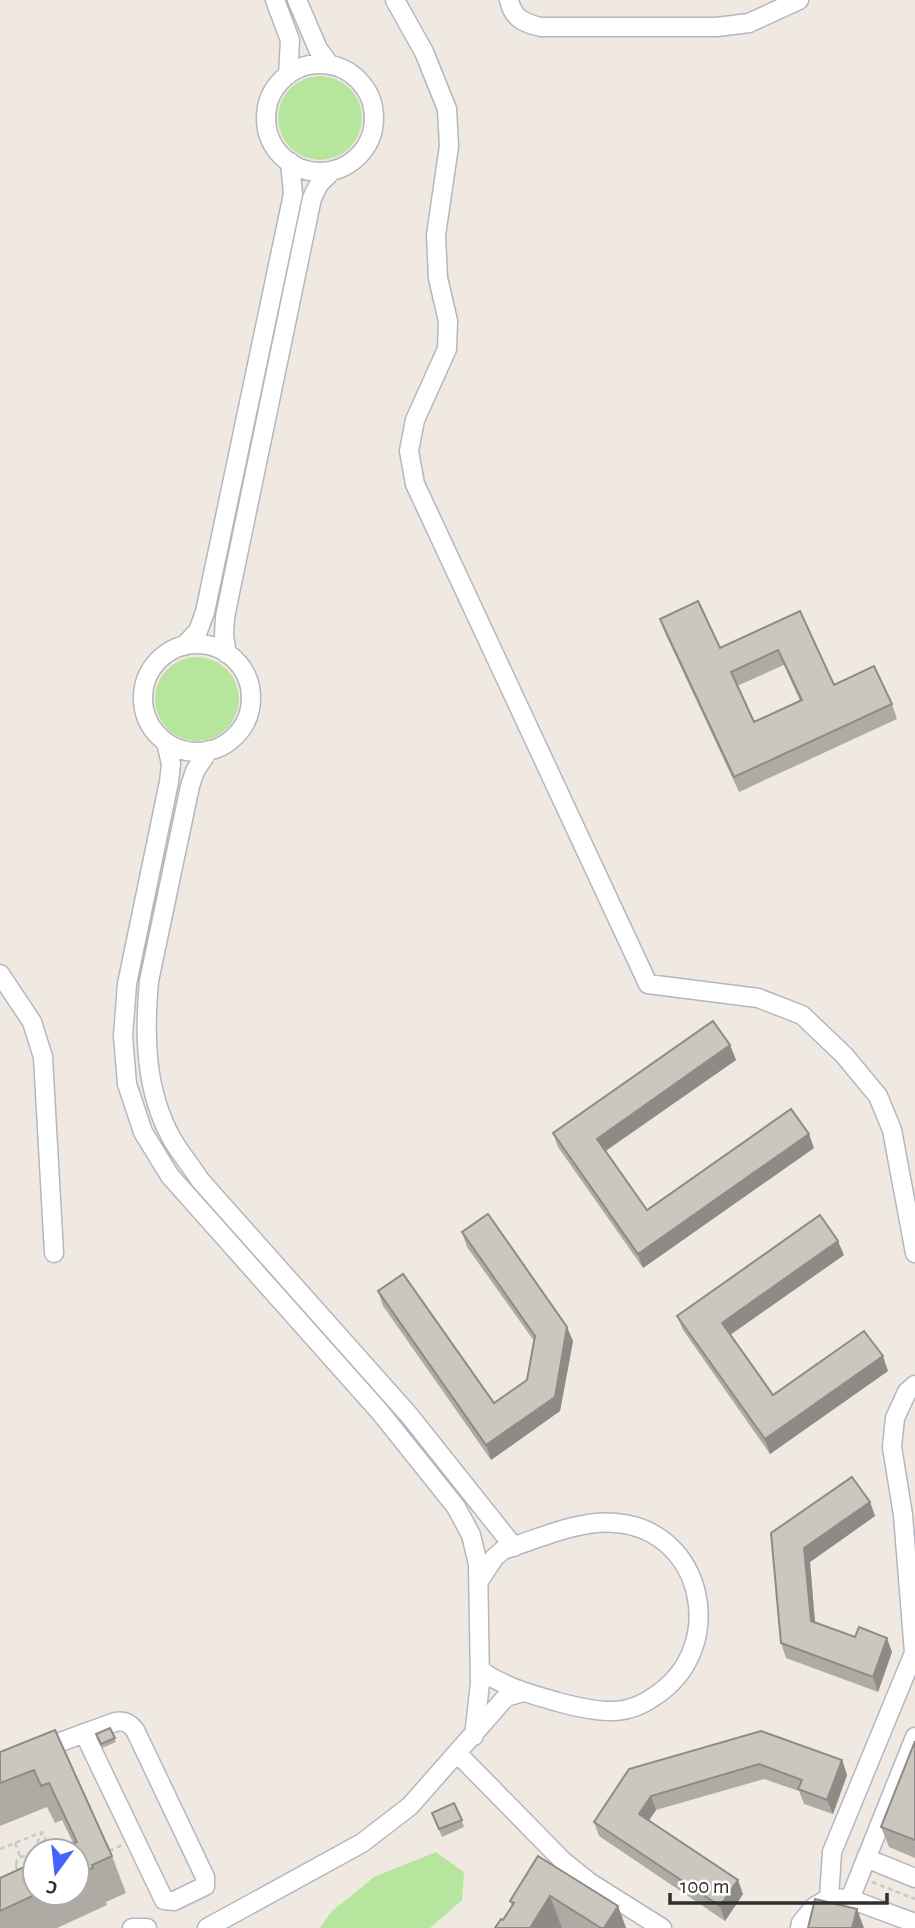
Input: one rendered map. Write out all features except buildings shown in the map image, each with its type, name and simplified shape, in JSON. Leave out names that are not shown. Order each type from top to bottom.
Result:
[{"type":"street","points":[[275,0],[290,40],[288,75]]},
{"type":"street","points":[[297,0],[318,49],[330,65]]},
{"type":"street","points":[[395,0],[424,52],[447,109],[449,146],[436,236],[438,278],[448,321],[447,349],[415,420],[409,451],[415,484],[648,984],[758,999],[802,1015],[844,1055],[878,1096],[892,1130],[915,1253]]},
{"type":"street","points":[[509,0],[514,15],[526,24],[541,27],[718,27],[749,23],[799,0]]},
{"type":"street","points":[[227,654],[225,617],[312,198],[319,184],[333,170],[353,161],[361,153],[372,134],[374,111],[366,90],[359,81],[341,68],[330,65],[308,66],[288,75],[273,92],[267,125],[274,146],[290,162],[310,171],[333,170]]},
{"type":"street","points":[[184,646],[198,631],[205,612],[293,194],[290,162]]},
{"type":"street","points":[[206,645],[227,654],[243,670],[247,680],[250,702],[244,724],[238,733],[220,747],[209,750],[187,751],[166,742],[151,726],[144,705],[143,694],[149,673],[156,663],[184,646],[206,645]]},
{"type":"street","points":[[166,742],[171,764],[169,782],[127,984],[123,1037],[127,1084],[143,1132],[170,1175],[380,1412],[456,1507],[471,1535],[479,1581],[479,1703],[474,1736]]},
{"type":"street","points":[[209,750],[195,771],[190,786],[149,981],[146,1053],[155,1097],[172,1139],[200,1180],[409,1415],[514,1547]]},
{"type":"street","points":[[0,974],[32,1022],[43,1057],[54,1253]]},
{"type":"street","points":[[829,1898],[832,1852],[914,1653],[903,1515],[892,1447],[895,1419],[907,1392],[915,1385]]},
{"type":"street","points":[[479,1581],[494,1558],[503,1550],[591,1523],[618,1522],[648,1532],[672,1548],[691,1574],[699,1605],[698,1635],[690,1661],[671,1686],[644,1703],[616,1711],[581,1708],[499,1683],[480,1670]]},
{"type":"street","points":[[207,1928],[362,1843],[410,1807],[506,1697],[523,1692]]},
{"type":"street","points":[[0,1764],[84,1733],[123,1721],[135,1730],[205,1877],[205,1886],[174,1901],[164,1900],[84,1733]]},
{"type":"street","points":[[850,1899],[915,1737]]},
{"type":"street","points":[[877,1742],[908,1754]]},
{"type":"street","points":[[458,1754],[547,1853],[662,1928]]},
{"type":"street","points":[[866,1858],[915,1878]]},
{"type":"street","points":[[800,1928],[814,1907],[829,1898],[850,1899],[881,1920],[915,1923]]},
{"type":"street","points":[[132,1928],[147,1928]]},
{"type":"path","points":[[0,1849],[42,1832]]},
{"type":"path","points":[[42,1832],[44,1837]]},
{"type":"path","points":[[40,1837],[42,1832]]},
{"type":"path","points":[[15,1843],[21,1858],[16,1864],[21,1872]]},
{"type":"path","points":[[859,1877],[915,1899]]},
{"type":"green space","points":[[320,76],[336,79],[350,88],[359,102],[362,118],[359,134],[350,148],[336,157],[320,160],[304,157],[290,148],[281,134],[278,118],[281,102],[290,88],[304,79]]},
{"type":"green space","points":[[197,657],[213,660],[227,669],[236,683],[239,699],[236,715],[227,729],[213,738],[197,741],[181,738],[167,729],[158,715],[155,699],[158,683],[167,669],[181,660]]},
{"type":"green space","points":[[436,1852],[464,1872],[462,1900],[430,1928],[320,1928],[331,1912],[374,1877]]}]
